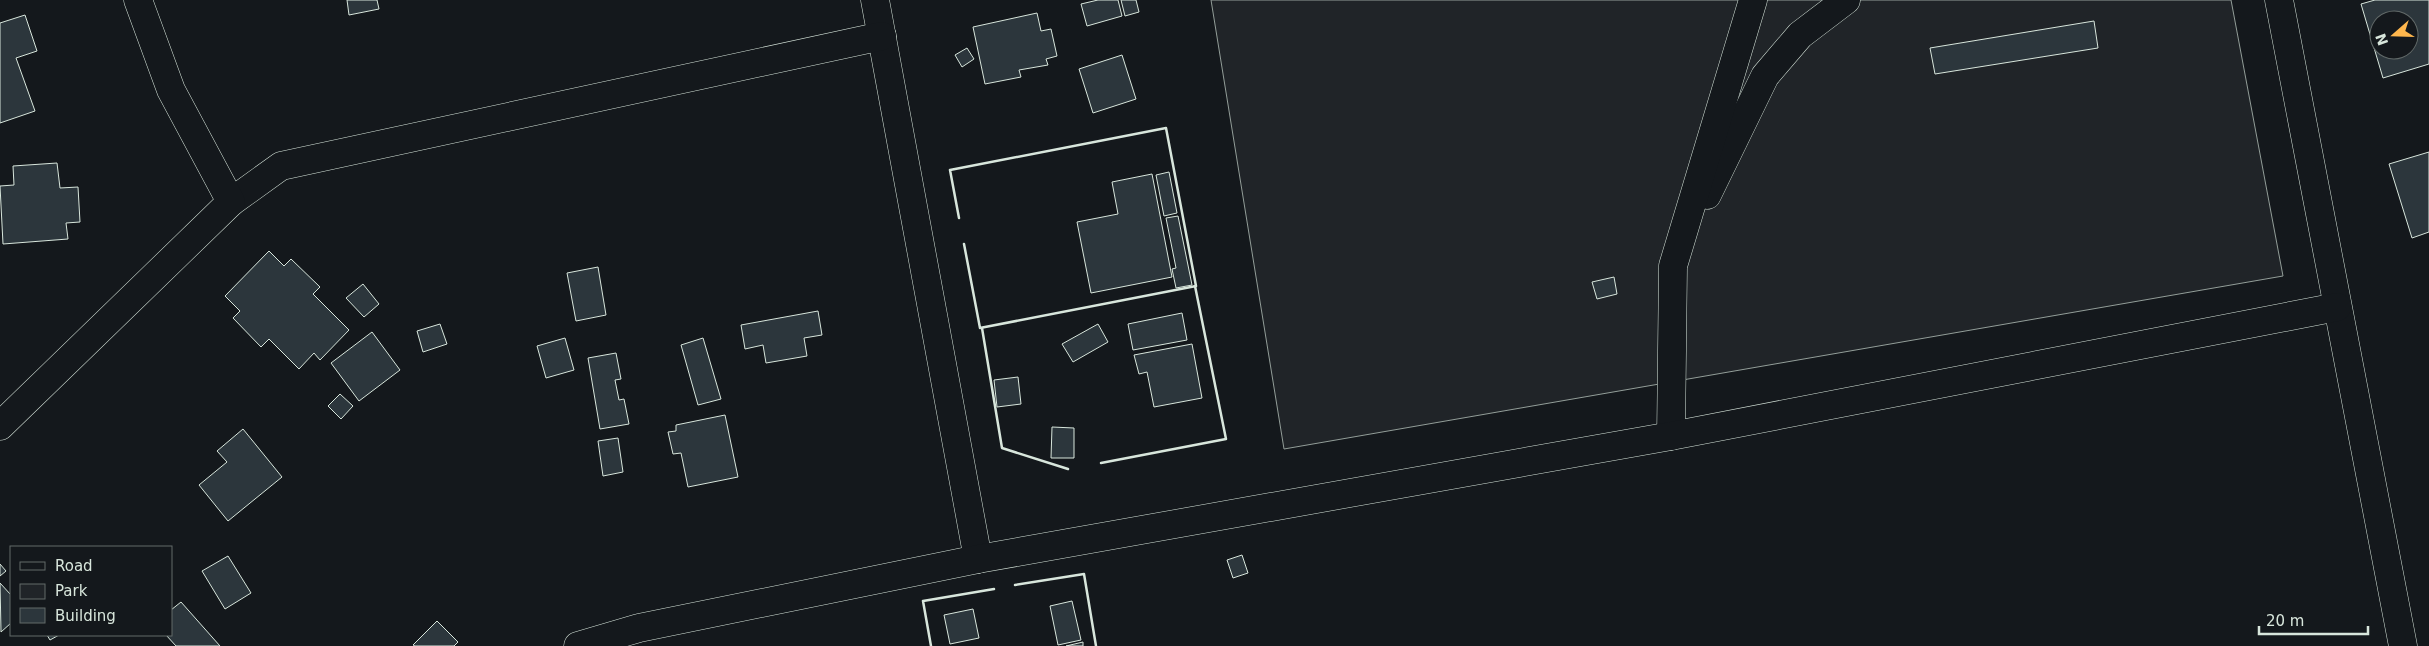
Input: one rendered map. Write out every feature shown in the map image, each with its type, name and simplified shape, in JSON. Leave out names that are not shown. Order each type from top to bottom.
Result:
[{"type":"street","points":[[138,0],[171,90],[231,202]]},
{"type":"street","points":[[875,0],[978,559]]},
{"type":"street","points":[[1670,436],[1673,266],[1753,0]]},
{"type":"street","points":[[1673,266],[1766,76],[1800,35],[1846,0]]},
{"type":"street","points":[[2278,0],[2403,646]]},
{"type":"street","points":[[0,426],[231,202],[281,166],[882,36]]},
{"type":"street","points":[[578,646],[639,628],[978,559],[1670,436],[2337,307]]},
{"type":"green space","points":[[1211,0],[2231,0],[2283,276],[1284,449]]},
{"type":"building","points":[[347,0],[377,0],[379,9],[349,15]]},
{"type":"building","points":[[1098,0],[1118,0],[1122,16],[1087,26],[1081,4]]},
{"type":"building","points":[[1121,0],[1136,0],[1139,12],[1125,16]]},
{"type":"building","points":[[2375,0],[2429,0],[2429,64],[2383,78],[2378,60],[2419,60],[2419,10],[2369,10],[2369,31],[2361,4]]},
{"type":"building","points":[[1037,13],[1041,31],[1051,29],[1057,56],[1046,59],[1048,65],[1019,70],[1021,77],[985,84],[973,27]]},
{"type":"building","points":[[25,15],[37,51],[16,58],[35,111],[0,123],[0,23]]},
{"type":"building","points":[[2094,21],[2098,48],[1935,74],[1930,48]]},
{"type":"building","points":[[967,48],[974,59],[962,67],[955,55]]},
{"type":"building","points":[[1122,55],[1136,99],[1093,113],[1079,69]]},
{"type":"building","points":[[2429,152],[2429,232],[2412,238],[2389,164]]},
{"type":"building","points":[[57,163],[60,188],[78,187],[80,222],[66,223],[68,239],[3,244],[0,186],[14,185],[13,166]]},
{"type":"building","points":[[1169,172],[1177,213],[1164,216],[1156,175]]},
{"type":"building","points":[[1152,174],[1172,277],[1091,293],[1077,222],[1118,214],[1112,182]]},
{"type":"building","points":[[1178,216],[1192,285],[1176,288],[1172,269],[1176,268],[1166,218]]},
{"type":"building","points":[[269,251],[284,266],[291,259],[320,287],[313,294],[349,330],[320,360],[314,353],[299,369],[269,339],[261,347],[233,318],[240,311],[225,296]]},
{"type":"building","points":[[598,267],[606,315],[576,321],[567,273]]},
{"type":"building","points":[[1614,277],[1617,294],[1597,299],[1592,282]]},
{"type":"building","points":[[363,284],[379,304],[364,317],[346,298]]},
{"type":"building","points":[[818,311],[822,335],[804,338],[807,356],[766,363],[763,345],[745,349],[741,325]]},
{"type":"building","points":[[1182,313],[1187,340],[1133,350],[1128,324]]},
{"type":"building","points":[[440,324],[447,344],[423,352],[417,331]]},
{"type":"building","points":[[1098,324],[1108,342],[1073,362],[1062,344]]},
{"type":"building","points":[[372,332],[400,370],[359,401],[331,363]]},
{"type":"building","points":[[565,338],[574,370],[546,378],[537,346]]},
{"type":"building","points":[[703,338],[721,399],[698,405],[681,345]]},
{"type":"building","points":[[1192,344],[1202,398],[1154,407],[1147,372],[1139,374],[1134,355]]},
{"type":"building","points":[[616,353],[621,379],[615,380],[619,400],[624,399],[629,424],[600,429],[588,358]]},
{"type":"building","points":[[1018,377],[1021,404],[997,407],[994,380]]},
{"type":"building","points":[[340,394],[353,406],[341,419],[328,406]]},
{"type":"building","points":[[725,415],[738,477],[688,487],[681,453],[673,454],[668,432],[676,431],[676,425]]},
{"type":"building","points":[[1052,427],[1074,428],[1074,458],[1051,458]]},
{"type":"building","points":[[243,429],[282,477],[228,521],[199,485],[227,462],[217,451]]},
{"type":"building","points":[[618,438],[623,472],[603,476],[598,441]]},
{"type":"building","points":[[1242,555],[1248,573],[1233,578],[1227,560]]},
{"type":"building","points":[[228,556],[251,593],[225,609],[202,571]]},
{"type":"building","points":[[0,564],[6,571],[0,576]]},
{"type":"building","points":[[0,583],[10,594],[10,624],[1,632]]},
{"type":"building","points":[[1072,601],[1081,640],[1058,645],[1050,606]]},
{"type":"building","points":[[181,602],[220,646],[176,646],[167,636],[172,636],[172,609]]},
{"type":"building","points":[[973,609],[979,638],[950,644],[944,615]]},
{"type":"building","points":[[437,621],[458,642],[454,646],[413,645]]},
{"type":"building","points":[[48,636],[57,636],[50,640]]},
{"type":"building","points":[[1083,642],[1083,646],[1066,646]]},
{"type":"wall","points":[[959,218],[950,170],[1166,128],[1196,286],[980,328],[964,244]]},
{"type":"wall","points":[[1101,463],[1226,439],[1195,286]]},
{"type":"wall","points":[[982,328],[1002,448],[1068,469]]},
{"type":"wall","points":[[1015,585],[1084,574],[1096,646]]},
{"type":"wall","points":[[931,646],[923,601],[994,589]]}]
